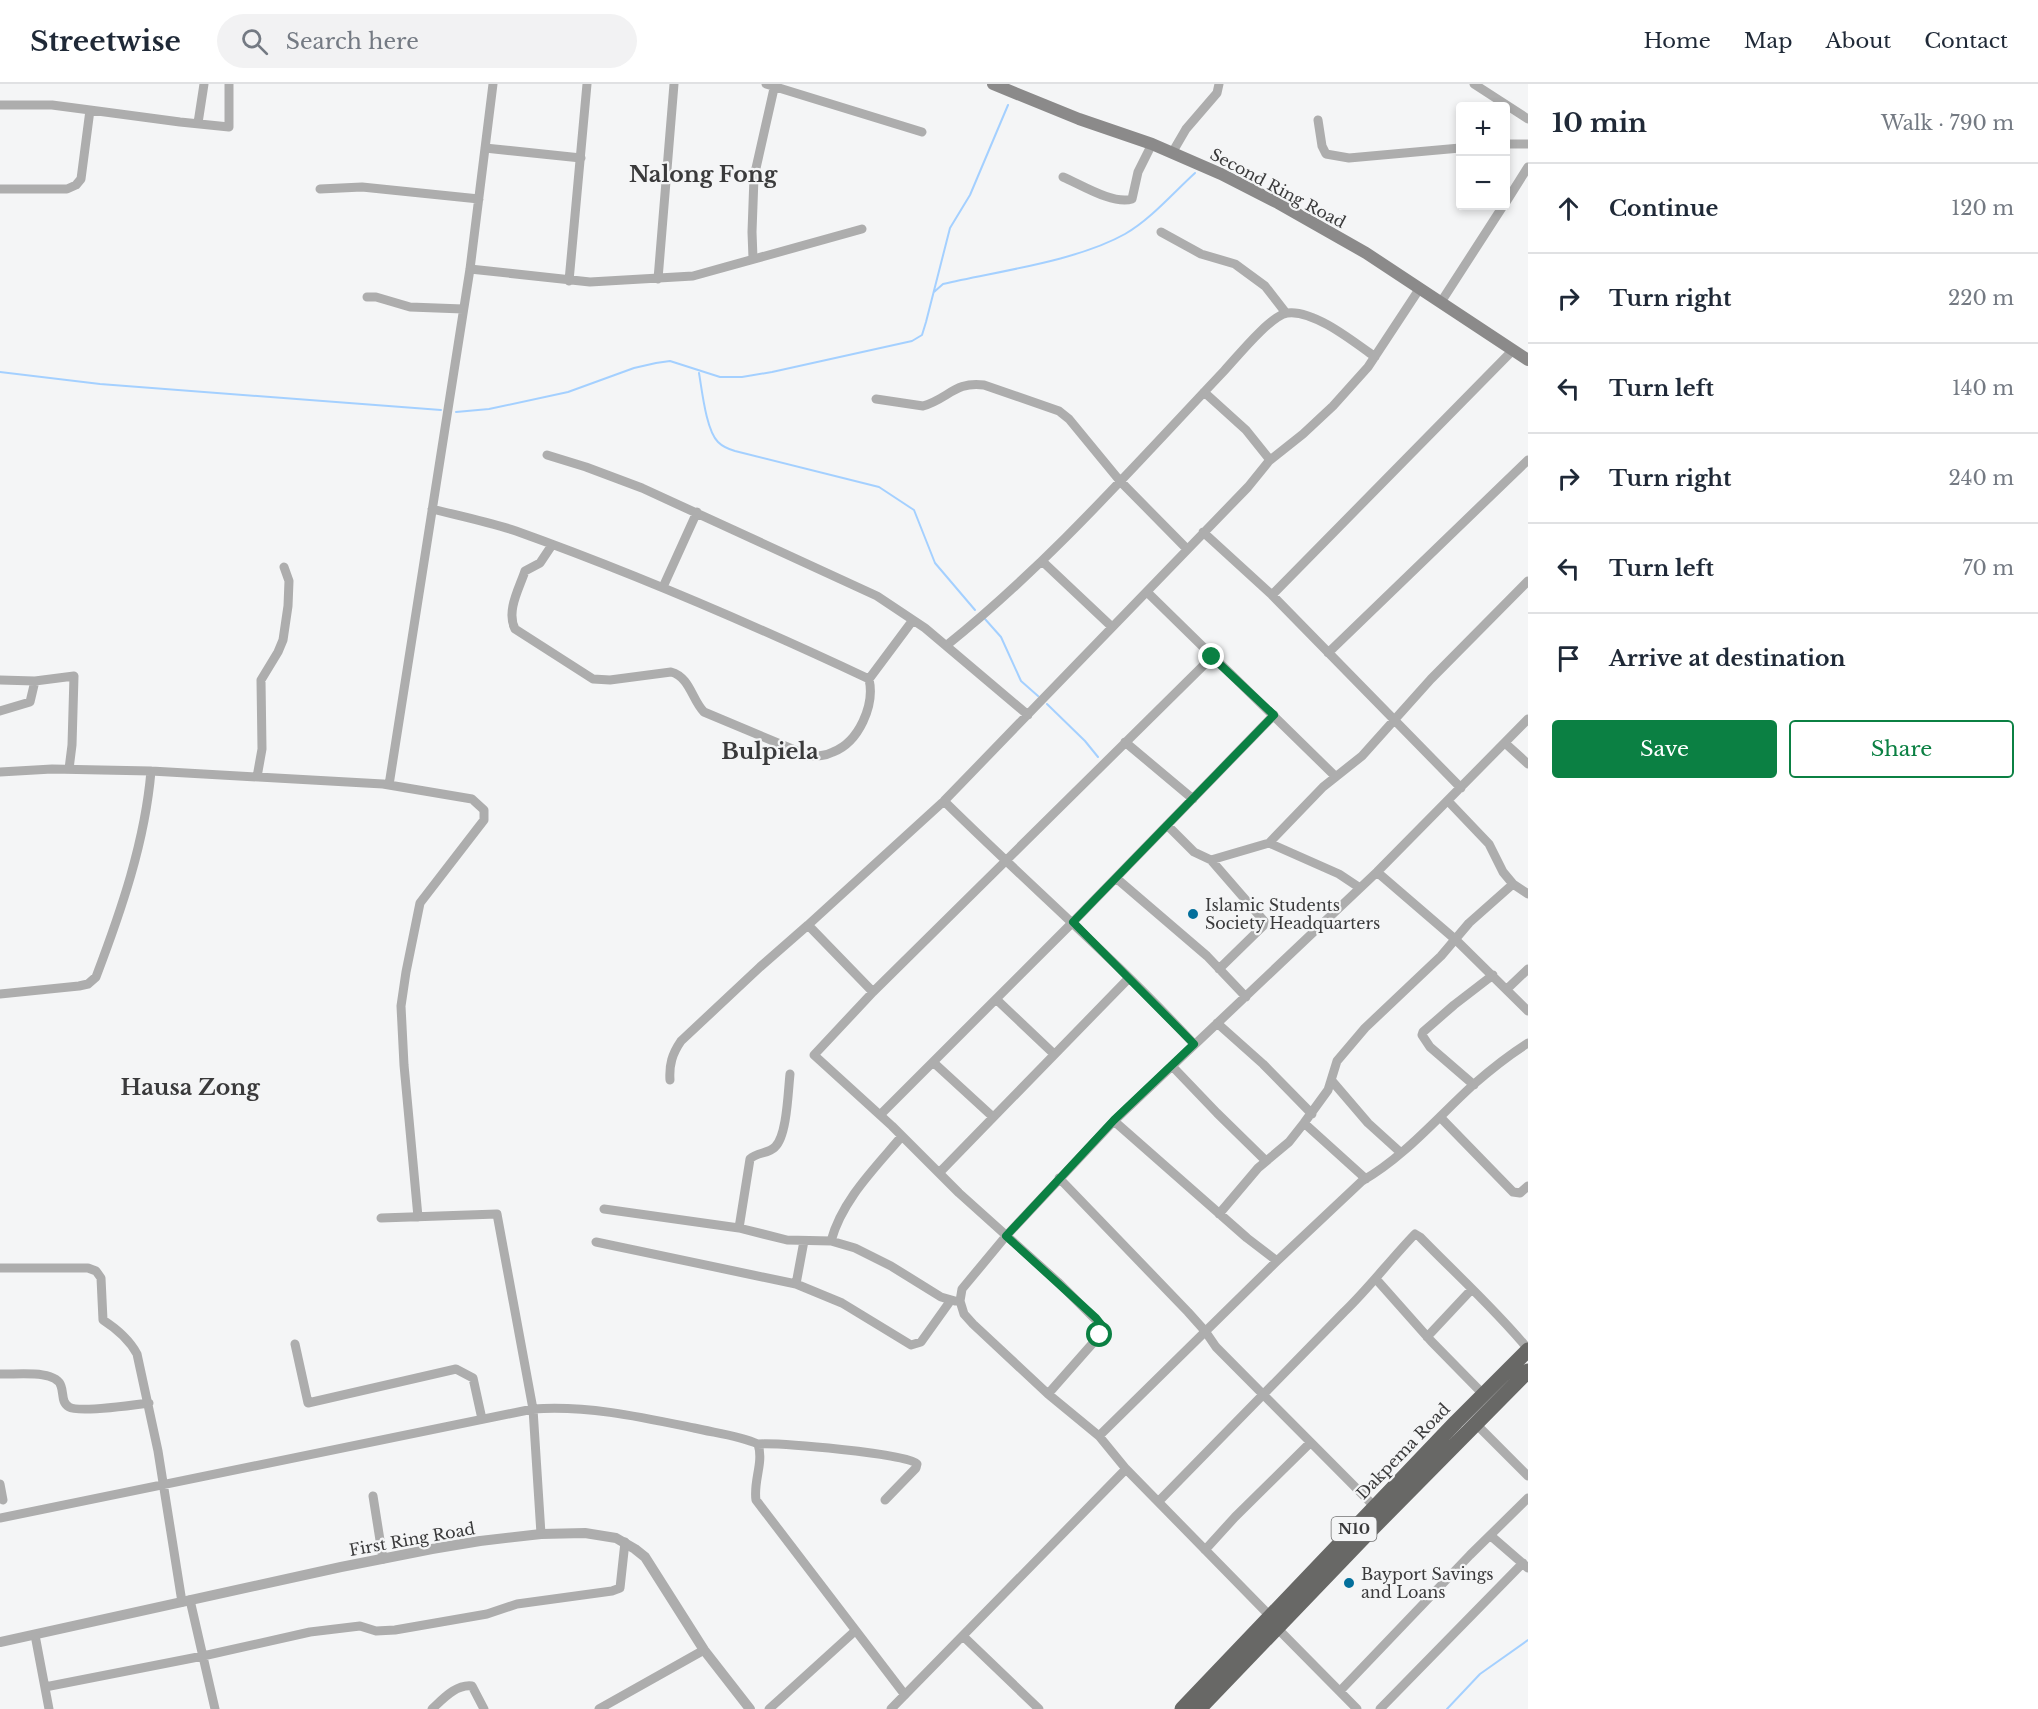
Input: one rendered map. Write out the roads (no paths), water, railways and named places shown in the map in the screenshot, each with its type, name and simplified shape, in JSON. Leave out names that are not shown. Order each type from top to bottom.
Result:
[{"type":"highway","name":"Dakpema Road","points":[[1199,1709],[1375,1507],[1528,1350]]},
{"type":"highway","name":"Dakpema Road","points":[[1182,1709],[1274,1622],[1528,1371]]},
{"type":"main road","name":"Second Ring Road","points":[[993,84],[1079,119],[1152,144],[1221,174],[1278,203],[1366,253],[1528,360]]},
{"type":"street","points":[[198,123],[204,84]]},
{"type":"street","points":[[0,105],[52,105],[229,126],[229,84]]},
{"type":"street","points":[[389,785],[470,269],[493,84]]},
{"type":"street","points":[[569,281],[587,84]]},
{"type":"street","points":[[658,279],[674,84]]},
{"type":"street","points":[[1172,153],[1186,129],[1216,93],[1219,84]]},
{"type":"street","points":[[1473,84],[1528,119]]},
{"type":"street","points":[[753,258],[754,177],[772,85],[922,132]]},
{"type":"street","points":[[0,189],[67,189],[76,185],[81,179],[90,110]]},
{"type":"street","points":[[1318,120],[1322,146],[1326,154],[1349,158],[1456,148]]},
{"type":"street","points":[[1063,177],[1110,198],[1120,201],[1132,200],[1138,172],[1152,144]]},
{"type":"street","points":[[1510,144],[1528,144]]},
{"type":"street","points":[[485,148],[581,158]]},
{"type":"street","points":[[1510,195],[1528,167]]},
{"type":"street","points":[[320,189],[362,187],[479,199]]},
{"type":"street","points":[[1441,302],[1500,210]]},
{"type":"street","points":[[470,269],[569,281],[618,282],[693,276],[862,229]]},
{"type":"street","points":[[1161,232],[1201,254],[1234,264],[1265,286],[1286,313]]},
{"type":"street","points":[[670,1080],[669,1069],[673,1053],[681,1041],[944,801],[1248,487],[1270,460],[1333,406],[1368,367],[1420,288]]},
{"type":"street","points":[[367,297],[376,297],[400,306],[463,309]]},
{"type":"street","points":[[947,645],[1042,561],[1257,335],[1275,319],[1286,313],[1305,315],[1339,332],[1375,357]]},
{"type":"street","points":[[1272,595],[1514,350]]},
{"type":"street","points":[[876,399],[923,406],[963,385],[973,384],[984,385],[1059,411],[1069,419],[1120,481],[1187,549]]},
{"type":"street","points":[[1204,392],[1246,430],[1270,460]]},
{"type":"street","points":[[547,455],[642,488],[877,596],[947,645],[1028,715]]},
{"type":"street","points":[[1328,654],[1528,460]]},
{"type":"street","points":[[432,509],[514,531],[663,587],[775,635],[869,679]]},
{"type":"street","points":[[663,587],[697,512]]},
{"type":"street","points":[[1203,532],[1272,595],[1461,788]]},
{"type":"street","points":[[552,545],[540,563],[525,571],[511,613],[515,629],[593,679],[610,680],[671,672],[679,674],[690,688],[697,705],[704,712],[809,756],[824,756],[836,751],[849,741],[862,725],[871,693],[869,679],[913,620]]},
{"type":"street","points":[[1042,561],[1112,627]]},
{"type":"street","points":[[257,777],[262,749],[261,680],[280,646],[288,606],[289,581],[284,567]]},
{"type":"street","points":[[1211,860],[1269,843],[1307,802],[1335,776],[1362,756],[1528,581]]},
{"type":"street","points":[[1146,592],[1335,776]]},
{"type":"street","points":[[1048,1394],[1104,1331],[1103,1327],[814,1055],[873,992],[1212,657]]},
{"type":"street","points":[[0,680],[35,681],[75,676],[69,769]]},
{"type":"street","points":[[0,711],[30,702],[35,681]]},
{"type":"street","points":[[880,1115],[1073,922],[1274,715]]},
{"type":"street","points":[[596,1242],[796,1284],[842,1303],[911,1345],[921,1342],[956,1301],[965,1284],[1006,1236],[1114,1120],[1377,872],[1528,720]]},
{"type":"street","points":[[1125,742],[1192,799]]},
{"type":"street","points":[[1505,743],[1528,764]]},
{"type":"street","points":[[0,772],[69,769],[151,771],[389,785],[472,799],[484,810],[484,820],[420,903],[406,972],[401,1006],[403,1053],[418,1217]]},
{"type":"street","points":[[0,994],[79,986],[88,984],[96,977],[132,872],[144,824],[151,771]]},
{"type":"street","points":[[944,801],[1005,861],[1073,922],[1194,1044]]},
{"type":"street","points":[[1448,801],[1489,844],[1501,869],[1513,884],[1528,894]]},
{"type":"street","points":[[1167,825],[1194,852],[1211,860],[1264,921],[1263,926],[1219,969]]},
{"type":"street","points":[[1269,843],[1339,874],[1360,888]]},
{"type":"street","points":[[1377,872],[1456,940],[1528,1011]]},
{"type":"street","points":[[1116,878],[1219,969],[1246,997]]},
{"type":"street","points":[[1219,1214],[1266,1161],[1289,1142],[1325,1097],[1337,1061],[1365,1028],[1456,940],[1469,923],[1513,884]]},
{"type":"street","points":[[808,925],[873,992]]},
{"type":"street","points":[[1507,989],[1528,969]]},
{"type":"street","points":[[1474,1085],[1430,1047],[1422,1035],[1454,1005],[1493,975]]},
{"type":"street","points":[[939,1173],[1129,978]]},
{"type":"street","points":[[996,999],[1054,1054]]},
{"type":"street","points":[[1218,1023],[1263,1064],[1311,1114]]},
{"type":"street","points":[[1099,1436],[1277,1260],[1366,1179],[1377,1173],[1441,1118],[1474,1085],[1528,1043]]},
{"type":"street","points":[[933,1062],[993,1117]]},
{"type":"street","points":[[1172,1066],[1266,1161]]},
{"type":"street","points":[[739,1228],[750,1159],[753,1155],[770,1151],[777,1146],[782,1135],[790,1074]]},
{"type":"street","points":[[1332,1081],[1368,1123],[1400,1152]]},
{"type":"street","points":[[1441,1118],[1513,1192],[1520,1193],[1528,1186]]},
{"type":"street","points":[[1114,1120],[1219,1214],[1277,1260]]},
{"type":"street","points":[[1304,1123],[1366,1179]]},
{"type":"street","points":[[831,1241],[840,1217],[856,1192],[902,1136]]},
{"type":"street","points":[[1059,1178],[1205,1331],[1216,1347],[1375,1507]]},
{"type":"street","points":[[604,1209],[739,1228],[787,1240],[831,1241],[855,1248],[891,1266],[941,1297],[956,1301],[973,1324],[1048,1394],[1099,1436],[1126,1469],[1356,1709]]},
{"type":"street","points":[[381,1218],[497,1214],[533,1409],[541,1534]]},
{"type":"street","points":[[1159,1501],[1417,1235],[1509,1326],[1528,1350]]},
{"type":"street","points":[[796,1284],[804,1241]]},
{"type":"street","points":[[0,1268],[88,1268],[96,1271],[101,1278],[103,1320],[132,1344],[137,1354],[149,1404],[186,1601],[203,1656],[214,1709]]},
{"type":"street","points":[[1376,1279],[1427,1337],[1484,1394]]},
{"type":"street","points":[[1427,1337],[1472,1289]]},
{"type":"street","points":[[295,1344],[308,1402],[456,1369],[473,1378],[482,1419]]},
{"type":"street","points":[[0,1374],[56,1377],[61,1384],[63,1401],[70,1408],[84,1410],[149,1404]]},
{"type":"street","points":[[0,1518],[482,1419],[556,1407],[596,1410],[748,1440],[758,1444],[778,1443],[885,1454],[913,1460],[916,1468],[885,1500]]},
{"type":"street","points":[[1476,1423],[1528,1476]]},
{"type":"street","points":[[1205,1550],[1235,1517],[1311,1443]]},
{"type":"street","points":[[758,1444],[761,1454],[756,1500],[905,1695]]},
{"type":"street","points":[[891,1709],[1126,1469]]},
{"type":"street","points":[[0,1484],[3,1500]]},
{"type":"street","points":[[373,1496],[383,1559]]},
{"type":"street","points":[[1340,1692],[1470,1555],[1528,1498]]},
{"type":"street","name":"First Ring Road","points":[[0,1642],[432,1549],[541,1534],[602,1534],[625,1542],[645,1557],[704,1650],[750,1709]]},
{"type":"street","points":[[1380,1709],[1525,1566],[1491,1536]]},
{"type":"street","points":[[45,1687],[310,1632],[360,1626],[376,1631],[394,1630],[487,1614],[517,1604],[612,1591],[620,1588],[625,1542]]},
{"type":"street","points":[[769,1709],[855,1631]]},
{"type":"street","points":[[35,1635],[49,1709]]},
{"type":"street","points":[[964,1637],[1038,1709]]},
{"type":"street","points":[[599,1709],[704,1650]]},
{"type":"street","points":[[432,1709],[454,1690],[466,1685],[472,1686],[475,1690],[484,1709]]},
{"type":"waterway","points":[[456,412],[489,409],[568,392],[634,368],[656,363],[670,361],[720,377],[742,377],[912,341],[922,335],[950,228],[970,195],[1008,105]]},
{"type":"waterway","points":[[934,292],[943,284],[1061,258],[1106,243],[1144,221],[1195,173]]},
{"type":"waterway","points":[[0,372],[100,384],[441,410]]},
{"type":"waterway","points":[[699,373],[710,429],[720,444],[735,451],[879,487],[914,510],[935,563],[975,610]]},
{"type":"waterway","points":[[985,619],[1001,637],[1021,681],[1038,696]]},
{"type":"waterway","points":[[1047,704],[1098,757]]},
{"type":"waterway","points":[[1447,1709],[1480,1674],[1528,1640]]},
{"type":"place","name":"Islamic Students Society Headquarters","points":[[1193,914]]},
{"type":"place","name":"Bayport Savings and Loans","points":[[1349,1583]]},
{"type":"district","name":"Nalong Fong","points":[[703,174]]},
{"type":"district","name":"Bulpiela","points":[[770,751]]},
{"type":"district","name":"Hausa Zong","points":[[190,1087]]}]
